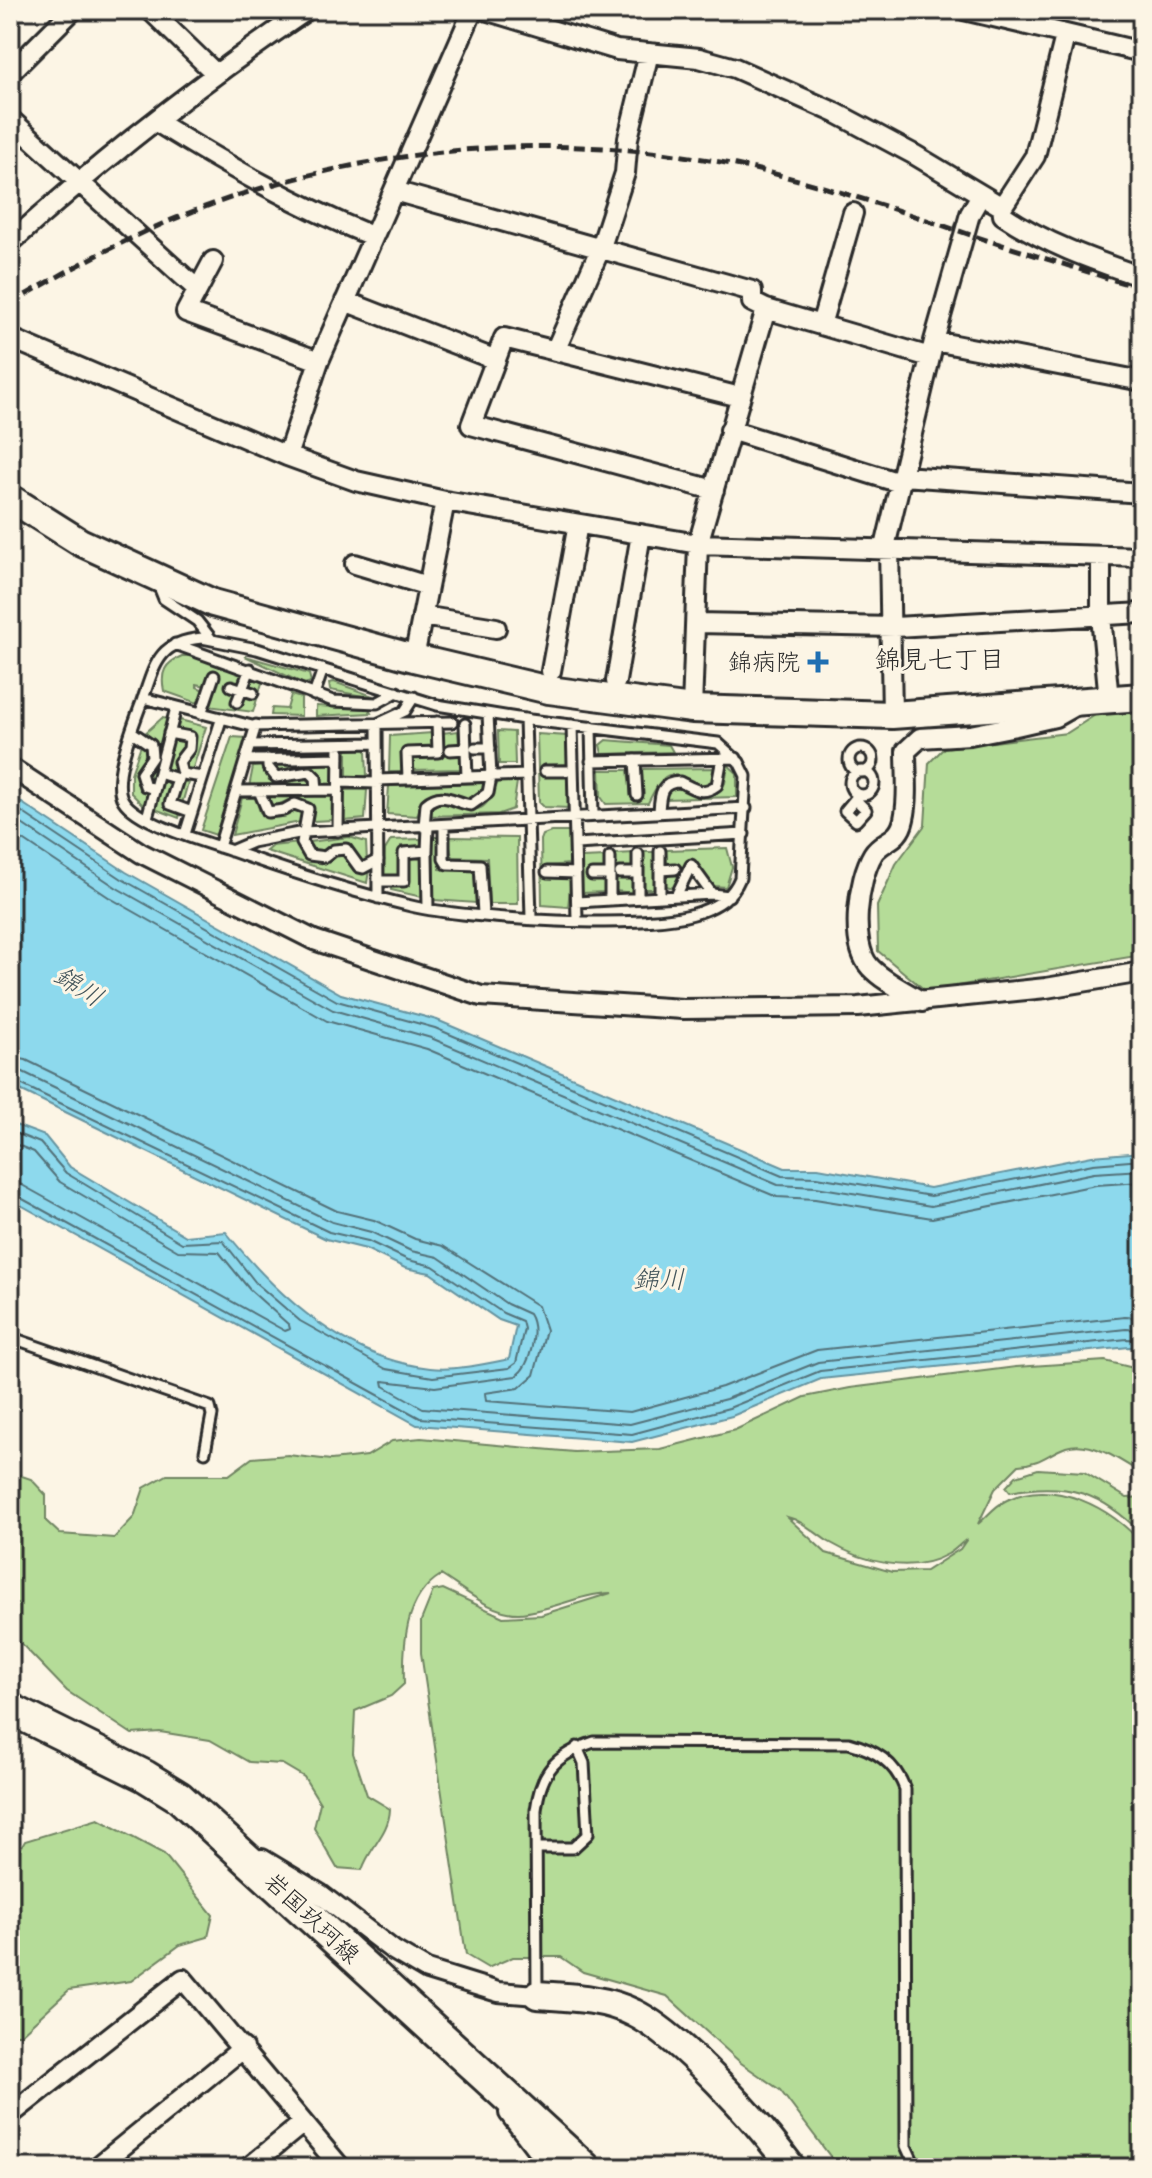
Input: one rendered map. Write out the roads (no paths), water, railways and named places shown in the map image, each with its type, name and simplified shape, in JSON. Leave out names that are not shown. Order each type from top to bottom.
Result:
[{"type":"main road","name":"岩国玖珂線","points":[[10,1709],[145,1776],[179,1797],[232,1842],[483,2078],[585,2168]]},
{"type":"street","points":[[10,73],[73,10]]},
{"type":"street","points":[[150,10],[215,73]]},
{"type":"street","points":[[10,243],[77,183],[215,73],[307,10]]},
{"type":"street","points":[[287,456],[319,361],[473,10]]},
{"type":"street","points":[[485,10],[607,48],[699,58],[788,89],[915,155],[1002,207]]},
{"type":"street","points":[[964,10],[1142,52]]},
{"type":"street","points":[[1065,36],[1035,156],[1002,207],[1003,215],[1032,234],[1142,277]]},
{"type":"street","points":[[555,351],[601,247],[625,173],[628,138],[649,53]]},
{"type":"street","points":[[10,119],[196,288]]},
{"type":"street","points":[[155,121],[247,179],[310,211],[372,236]]},
{"type":"street","points":[[394,191],[752,291],[752,302],[766,309],[821,325],[932,349],[1142,381]]},
{"type":"street","points":[[892,715],[887,547],[932,349],[970,214],[981,195]]},
{"type":"street","points":[[821,325],[853,213]]},
{"type":"street","points":[[213,261],[186,312],[319,361]]},
{"type":"street","points":[[345,301],[496,360]]},
{"type":"street","points":[[692,709],[698,544],[766,309]]},
{"type":"street","points":[[10,338],[287,456],[356,481],[445,501],[698,544],[887,547],[1142,557]]},
{"type":"street","points":[[714,490],[471,425],[504,338],[740,397]]},
{"type":"street","points":[[730,430],[902,480],[1142,493]]},
{"type":"street","points":[[10,498],[80,542],[213,603],[414,658],[549,690],[692,709],[892,715],[1142,697]]},
{"type":"street","points":[[414,658],[445,501]]},
{"type":"street","points":[[551,671],[578,524]]},
{"type":"street","points":[[616,681],[641,534]]},
{"type":"street","points":[[1096,701],[1101,556]]},
{"type":"street","points":[[355,564],[428,586]]},
{"type":"street","points":[[697,623],[891,627],[1142,613]]},
{"type":"street","points":[[422,616],[496,628]]},
{"type":"street","points":[[922,1002],[867,965],[858,944],[860,883],[874,851],[895,839],[904,819],[906,751],[920,738],[970,735],[1055,717],[1096,701]]},
{"type":"street","points":[[10,767],[141,853],[314,940],[481,996],[683,1009],[858,1007],[1046,988],[1142,972]]},
{"type":"street","points":[[232,1842],[320,1894],[393,1950],[427,1970],[498,1992],[608,2004],[634,2013],[657,2028],[720,2084],[792,2168]]},
{"type":"street","points":[[10,2115],[183,1979],[341,2168]]},
{"type":"street","points":[[96,2168],[243,2048]]},
{"type":"street","points":[[483,2078],[551,2168]]},
{"type":"street","points":[[248,2168],[303,2123]]},
{"type":"lane","points":[[158,578],[164,599],[197,621],[212,640]]},
{"type":"lane","points":[[212,640],[414,697],[488,714],[718,743],[736,758],[746,776],[740,878],[729,896],[698,913],[669,919],[577,919],[428,909],[378,898],[231,851],[147,818],[124,803],[118,791],[121,766],[155,663],[175,644],[212,640]]},
{"type":"lane","points":[[175,644],[333,701],[377,703],[397,692]]},
{"type":"lane","points":[[237,702],[250,669]]},
{"type":"lane","points":[[314,695],[323,669]]},
{"type":"lane","points":[[201,714],[204,688],[214,676]]},
{"type":"lane","points":[[231,686],[253,693]]},
{"type":"lane","points":[[377,724],[405,711],[414,697]]},
{"type":"lane","points":[[143,698],[221,720],[256,725],[452,722]]},
{"type":"lane","points":[[147,818],[176,708]]},
{"type":"lane","points":[[428,909],[426,804],[433,798],[478,803],[488,793],[491,777],[488,714]]},
{"type":"lane","points":[[525,719],[531,917]]},
{"type":"lane","points":[[185,834],[221,720]]},
{"type":"lane","points":[[408,779],[407,753],[438,752],[437,722]]},
{"type":"lane","points":[[377,724],[378,898]]},
{"type":"lane","points":[[465,724],[471,749],[467,777]]},
{"type":"lane","points":[[219,847],[256,725]]},
{"type":"lane","points":[[572,725],[577,919]]},
{"type":"lane","points":[[591,727],[593,816]]},
{"type":"lane","points":[[132,732],[151,745],[152,757],[141,773],[145,786],[154,789]]},
{"type":"lane","points":[[169,733],[190,737],[189,749],[179,762],[182,774],[203,777]]},
{"type":"lane","points":[[250,745],[377,743]]},
{"type":"lane","points":[[338,831],[339,744]]},
{"type":"lane","points":[[450,750],[490,748]]},
{"type":"lane","points":[[862,771],[847,783],[860,794],[871,791],[872,776],[862,771],[852,767],[845,760],[853,750],[868,750],[873,761],[869,768],[862,771]]},
{"type":"lane","points":[[246,760],[339,758]]},
{"type":"lane","points":[[659,812],[662,790],[666,785],[680,782],[696,791],[709,791],[717,785],[722,758]]},
{"type":"lane","points":[[591,761],[736,758]]},
{"type":"lane","points":[[268,759],[268,767],[276,777],[310,772],[316,778],[317,790]]},
{"type":"lane","points":[[635,760],[637,795]]},
{"type":"lane","points":[[545,771],[573,771]]},
{"type":"lane","points":[[159,773],[178,779],[170,804],[192,812]]},
{"type":"lane","points":[[236,791],[317,790],[377,781],[527,775]]},
{"type":"lane","points":[[259,791],[268,812],[284,810],[295,804],[308,809],[309,821],[302,843],[309,855],[325,857],[334,850],[346,849],[363,868],[378,860]]},
{"type":"lane","points":[[231,851],[252,842],[304,832],[746,808]]},
{"type":"lane","points":[[444,826],[444,859],[447,864],[480,865],[483,914]]},
{"type":"lane","points":[[576,844],[744,834]]},
{"type":"lane","points":[[378,881],[404,881],[404,853],[427,851]]},
{"type":"lane","points":[[660,851],[660,897]]},
{"type":"lane","points":[[638,854],[638,898]]},
{"type":"lane","points":[[610,857],[615,874],[610,900]]},
{"type":"lane","points":[[676,896],[691,865],[712,894]]},
{"type":"lane","points":[[660,870],[675,869]]},
{"type":"lane","points":[[547,872],[576,873]]},
{"type":"lane","points":[[592,875],[638,873]]},
{"type":"lane","points":[[577,902],[712,894],[729,896]]},
{"type":"lane","points":[[10,1337],[210,1407],[212,1415],[205,1452]]},
{"type":"lane","points":[[537,1995],[539,1780],[562,1756],[594,1742],[849,1743],[871,1749],[900,1775],[906,1802],[906,2146],[916,2168]]},
{"type":"lane","points":[[537,1848],[573,1848],[588,1834],[584,1763],[577,1747]]},
{"type":"water","name":"錦川","points":[[10,795],[126,872],[341,994],[437,1020],[785,1168],[818,1168],[930,1188],[1092,1156],[1142,1152],[1142,1348],[821,1379],[732,1416],[632,1442],[417,1425],[10,1199],[10,1123],[45,1136],[70,1167],[186,1236],[226,1232],[291,1301],[342,1338],[370,1352],[399,1362],[439,1369],[509,1359],[516,1326],[499,1320],[430,1273],[405,1268],[366,1249],[326,1239],[10,1085]]},
{"type":"railway","points":[[10,304],[146,231],[259,189],[325,171],[393,158],[462,150],[531,147],[600,148],[669,154],[767,172],[856,197],[1142,289]]},
{"type":"place","name":"錦病院","points":[[818,662]]},
{"type":"district","name":"錦見七丁目","points":[[940,659]]}]
